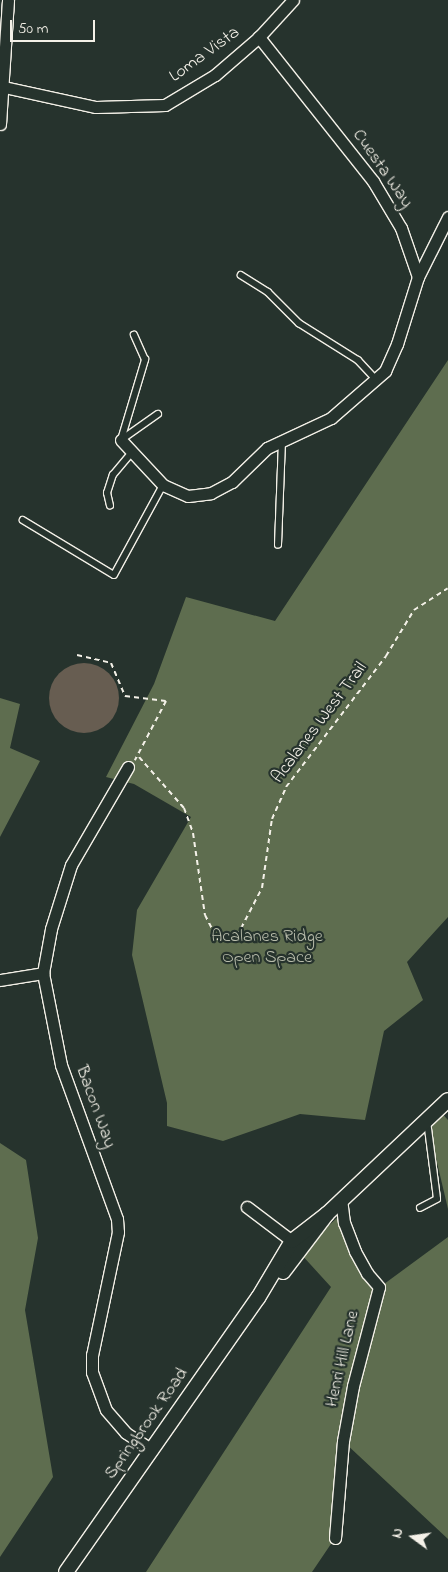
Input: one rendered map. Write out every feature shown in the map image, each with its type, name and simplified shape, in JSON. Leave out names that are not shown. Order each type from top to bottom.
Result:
[{"type":"street","points":[[0,124],[4,87],[8,0]]},
{"type":"street","name":"Loma Vista","points":[[4,87],[96,106],[165,105],[215,74],[259,37],[293,0]]},
{"type":"street","name":"Cuesta Way","points":[[259,37],[373,181],[401,228],[418,277]]},
{"type":"street","points":[[121,440],[163,485],[188,496],[211,494],[232,482],[267,448],[331,418],[385,371],[397,344],[418,277],[448,217]]},
{"type":"street","name":"Bacon Way","points":[[128,767],[71,865],[51,929],[43,973],[61,1065],[117,1219],[118,1232],[92,1355],[92,1372],[106,1410],[126,1433],[152,1450]]},
{"type":"street","points":[[0,980],[43,973]]},
{"type":"street","name":"Springbrook Road","points":[[66,1572],[258,1298],[292,1241],[327,1214],[427,1120],[445,1108]]},
{"type":"street","name":"Henri Hill Lane","points":[[335,1538],[343,1441],[352,1386],[380,1287],[366,1273],[355,1251],[344,1223],[342,1199]]},
{"type":"street","points":[[247,1207],[292,1241]]},
{"type":"street","name":"Springbrook Road","points":[[258,1298],[271,1289],[327,1214]]},
{"type":"lane","points":[[241,275],[268,292],[299,323],[358,360],[376,379]]},
{"type":"lane","points":[[121,440],[144,360],[134,335]]},
{"type":"lane","points":[[121,440],[158,414]]},
{"type":"lane","points":[[278,545],[282,441]]},
{"type":"lane","points":[[110,506],[107,493],[113,475],[132,452]]},
{"type":"lane","points":[[23,520],[114,575],[163,485]]},
{"type":"lane","points":[[420,1208],[436,1199],[427,1120]]},
{"type":"path","name":"Acalanes West Trail","points":[[77,655],[111,663],[125,696],[166,701],[139,757],[184,808],[193,833],[205,915],[217,939],[229,942],[246,921],[262,888],[272,820],[286,787],[386,656],[414,610],[448,588]]},
{"type":"green space","name":"Acalanes Ridge Open Space","points":[[448,360],[448,917],[407,962],[423,1000],[384,1031],[365,1120],[300,1114],[223,1141],[167,1126],[167,1103],[132,955],[137,910],[191,817],[134,784],[106,777],[154,684],[186,597],[275,621]]},
{"type":"green space","points":[[0,698],[20,704],[10,748],[40,761],[0,837]]},
{"type":"green space","points":[[438,1109],[448,1120],[448,1209],[427,1120]]},
{"type":"green space","points":[[0,1143],[26,1160],[38,1238],[25,1310],[53,1477],[0,1557]]},
{"type":"green space","points":[[341,1214],[380,1287],[448,1237],[448,1539],[344,1442],[335,1538],[312,1572],[146,1572],[331,1287],[300,1253]]},
{"type":"building","points":[[84,663],[97,666],[109,673],[116,685],[119,698],[116,711],[109,723],[97,730],[84,733],[71,730],[59,723],[52,711],[49,698],[52,685],[59,673],[71,666]]}]
